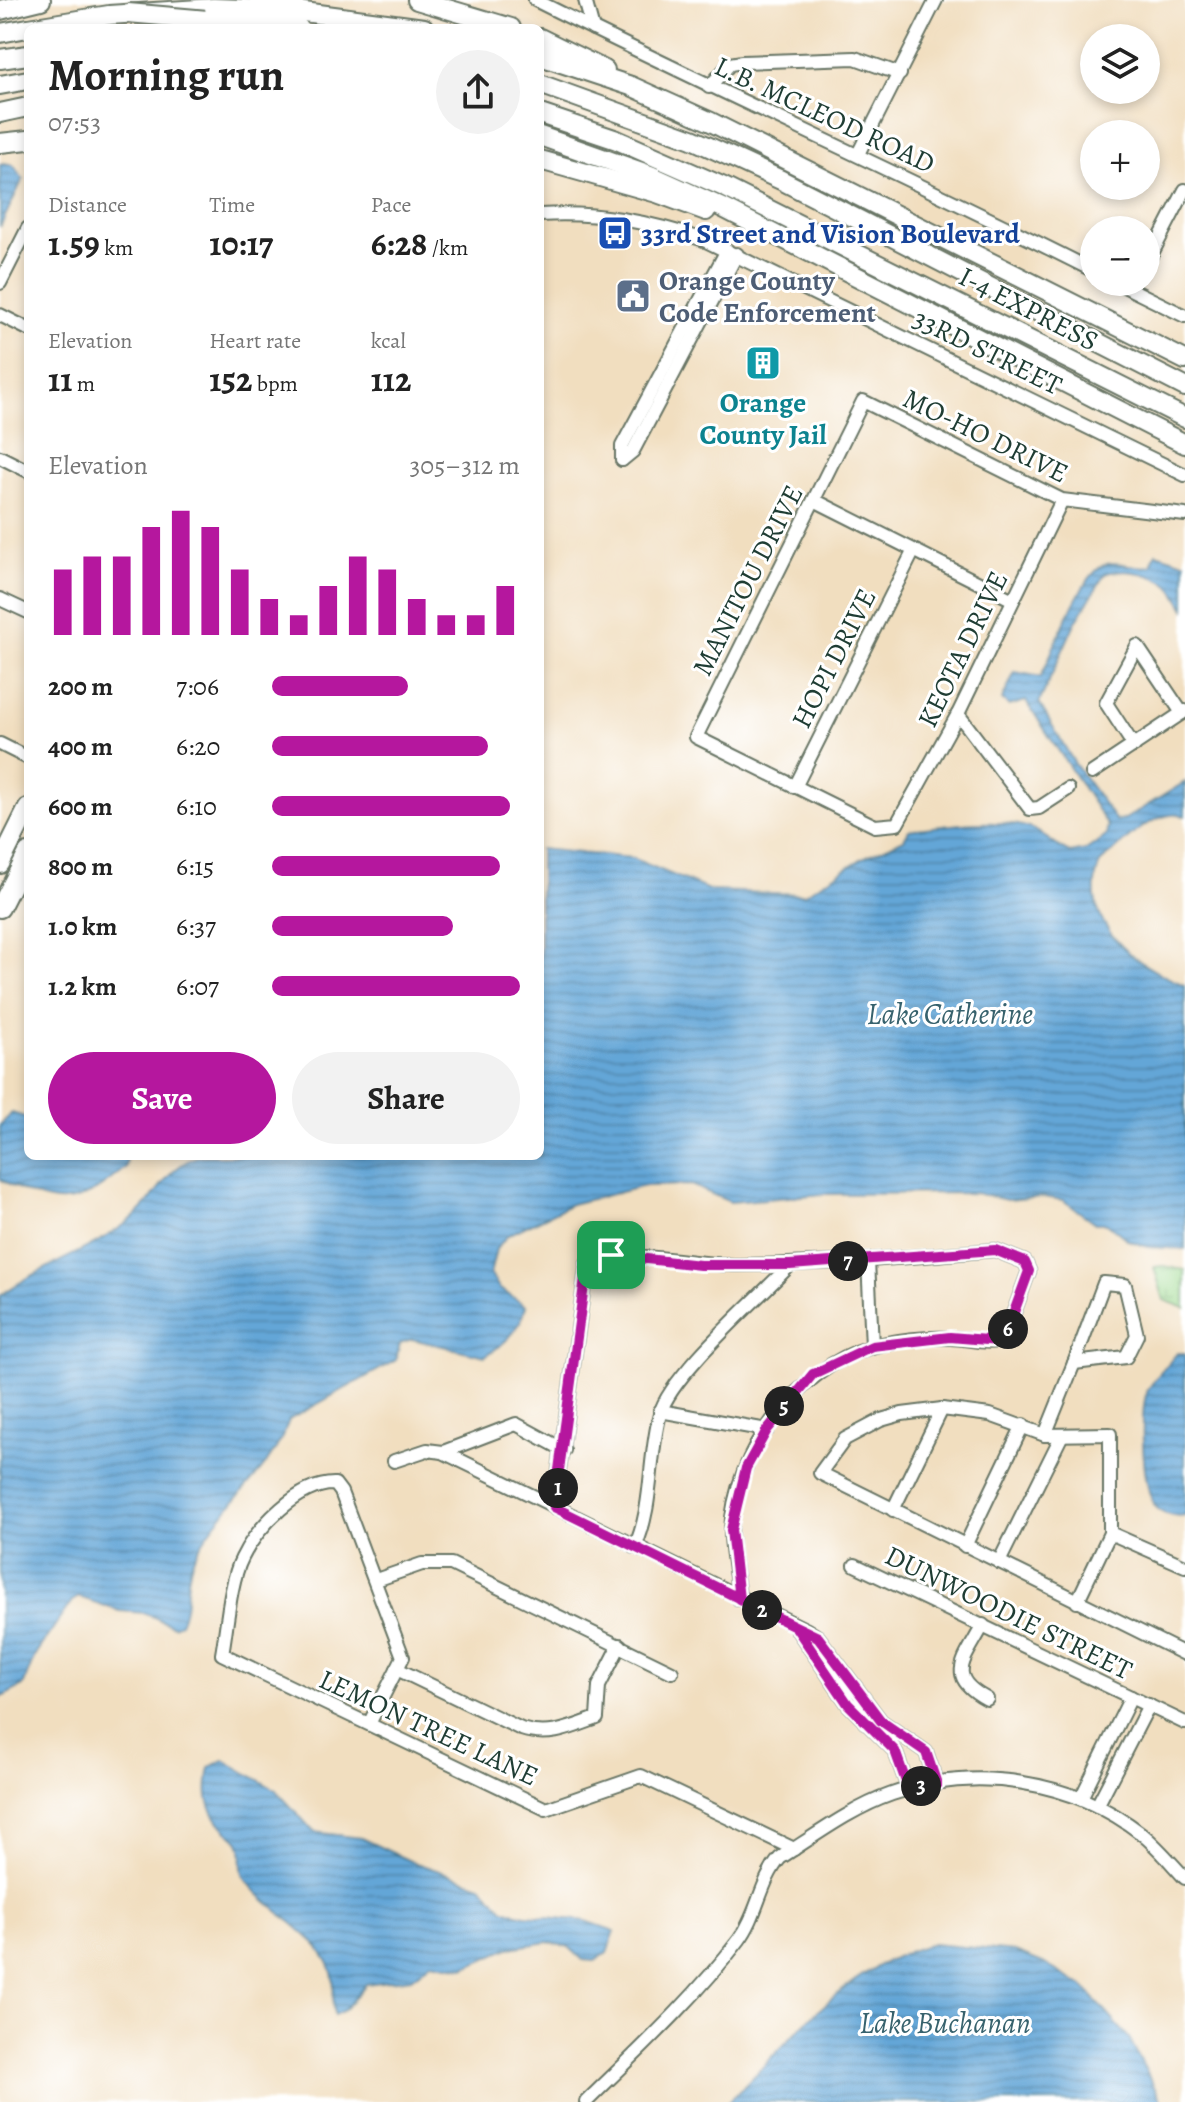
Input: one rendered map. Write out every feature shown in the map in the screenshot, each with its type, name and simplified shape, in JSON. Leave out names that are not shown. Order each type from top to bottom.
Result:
[{"type":"highway","points":[[0,10],[41,0]]},
{"type":"highway","points":[[255,0],[259,24]]},
{"type":"highway","points":[[417,0],[498,24]]},
{"type":"highway","points":[[55,24],[128,13],[214,8],[298,22]]},
{"type":"highway","points":[[128,13],[340,24]]},
{"type":"highway","points":[[0,33],[24,29]]},
{"type":"highway","points":[[544,40],[584,57],[631,86]]},
{"type":"highway","points":[[0,59],[24,56]]},
{"type":"highway","points":[[544,57],[631,86],[711,122],[1185,360]]},
{"type":"highway","points":[[0,85],[24,81]]},
{"type":"highway","name":"I-4 EXPRESS","points":[[544,85],[692,139],[781,180],[1185,387]]},
{"type":"highway","points":[[0,113],[24,108]]},
{"type":"highway","name":"I-4 EXPRESS","points":[[544,115],[617,140],[724,187],[1185,418]]},
{"type":"highway","points":[[544,137],[672,184],[1185,444]]},
{"type":"highway","points":[[0,143],[24,140]]},
{"type":"highway","points":[[544,161],[657,193],[815,254]]},
{"type":"highway","points":[[0,864],[24,816]]},
{"type":"highway","points":[[0,908],[24,861]]},
{"type":"street","name":"L.B. MCLEOD ROAD","points":[[535,0],[709,87],[858,154],[1080,264]]},
{"type":"street","points":[[585,0],[593,29]]},
{"type":"street","points":[[858,154],[936,0]]},
{"type":"street","points":[[709,87],[730,64],[742,62],[855,58],[900,74]]},
{"type":"street","points":[[1160,238],[1185,190]]},
{"type":"street","name":"33RD STREET","points":[[544,215],[576,213],[631,220],[666,228],[732,252],[1185,475]]},
{"type":"street","points":[[0,283],[24,236]]},
{"type":"street","points":[[732,252],[633,451],[622,460],[622,446],[732,252]]},
{"type":"street","points":[[1152,296],[1185,316]]},
{"type":"street","points":[[0,315],[24,327]]},
{"type":"street","name":"MO-HO DRIVE","points":[[863,401],[1062,500],[1185,515]]},
{"type":"street","name":"MANITOU DRIVE","points":[[795,787],[696,737],[863,401]]},
{"type":"street","points":[[0,457],[24,469]]},
{"type":"street","points":[[814,500],[1013,600]]},
{"type":"street","name":"KEOTA DRIVE","points":[[795,787],[875,826],[891,828],[902,819],[958,714],[1062,500]]},
{"type":"street","name":"HOPI DRIVE","points":[[795,787],[913,552]]},
{"type":"street","points":[[0,599],[24,610]]},
{"type":"street","points":[[1092,773],[1134,746],[1184,712],[1137,646],[1106,703],[1134,746]]},
{"type":"street","points":[[958,714],[1030,809],[1039,808],[1068,789]]},
{"type":"street","points":[[0,744],[24,756]]},
{"type":"street","points":[[554,1507],[587,1263],[611,1255],[700,1265],[790,1265],[995,1250],[1025,1262],[1029,1271],[1006,1334],[999,1341],[950,1337],[872,1346],[813,1374],[767,1430],[746,1468],[731,1530],[739,1599]]},
{"type":"street","points":[[868,1260],[872,1346]]},
{"type":"street","points":[[635,1547],[648,1507],[660,1411],[688,1370],[790,1265]]},
{"type":"street","points":[[1045,1435],[1104,1283],[1125,1285],[1137,1335],[1126,1357],[1074,1363]]},
{"type":"street","points":[[893,1510],[942,1409]]},
{"type":"street","points":[[1077,1602],[1110,1533],[1110,1434],[1045,1435],[990,1415],[942,1409],[881,1420],[845,1439],[820,1473],[1077,1602],[1185,1654]]},
{"type":"street","points":[[660,1411],[767,1430]]},
{"type":"street","points":[[443,1452],[516,1424],[564,1450]]},
{"type":"street","points":[[965,1546],[1023,1425]]},
{"type":"street","points":[[999,1562],[1061,1437]]},
{"type":"street","points":[[394,1461],[427,1450],[443,1452],[818,1637],[881,1721],[926,1752],[937,1784]]},
{"type":"street","name":"LEMON TREE LANE","points":[[376,1580],[335,1484],[323,1484],[295,1499],[252,1542],[240,1560],[222,1654],[546,1809],[641,1776],[794,1849]]},
{"type":"street","points":[[1110,1533],[1185,1566]]},
{"type":"street","points":[[369,1724],[403,1657],[376,1580],[422,1564],[451,1564],[672,1672]]},
{"type":"street","name":"DUNWOODIE STREET","points":[[855,1565],[1185,1723]]},
{"type":"street","points":[[983,1625],[962,1666],[960,1677],[966,1688],[987,1699]]},
{"type":"street","points":[[795,1626],[848,1704],[895,1751],[909,1790]]},
{"type":"street","points":[[397,1669],[521,1729],[538,1734],[554,1733],[597,1718],[599,1686],[620,1645]]},
{"type":"street","points":[[1081,1798],[1131,1697]]},
{"type":"street","points":[[1097,1806],[1149,1705]]},
{"type":"street","points":[[586,2102],[688,2000],[741,1938],[772,1867],[847,1815],[909,1790],[937,1784],[988,1780],[1027,1784],[1081,1798],[1143,1835],[1185,1878]]},
{"type":"green space","points":[[1154,1267],[1185,1270],[1185,1308],[1164,1300]]},
{"type":"water","points":[[0,164],[13,165],[23,179],[0,227]]},
{"type":"water","name":"Lake Catherine","points":[[1156,553],[1185,562],[1185,609],[1170,586],[1156,578],[1129,572],[1105,574],[1075,623],[1039,703],[1075,764],[1116,821],[1125,819],[1185,782],[1185,816],[1174,814],[1163,817],[1128,838],[1100,863],[1095,884],[1097,904],[1104,923],[1115,939],[1147,966],[1185,985],[1185,1249],[1148,1247],[1128,1240],[1107,1223],[1095,1223],[1063,1200],[1043,1197],[1007,1200],[975,1193],[824,1194],[730,1202],[691,1185],[645,1186],[571,1204],[508,1235],[496,1249],[490,1274],[500,1289],[526,1306],[511,1336],[499,1346],[485,1356],[412,1339],[400,1343],[396,1360],[289,1420],[270,1457],[217,1522],[194,1557],[180,1623],[173,1626],[145,1613],[120,1611],[79,1597],[72,1601],[36,1653],[23,1686],[0,1698],[0,1296],[32,1275],[117,1230],[142,1210],[170,1175],[189,1160],[544,1160],[544,849],[632,858],[711,891],[804,894],[863,858],[904,839],[909,830],[973,823],[1006,824],[1034,830],[1070,853],[1086,850],[1106,836],[1108,826],[1026,701],[1009,706],[1002,700],[1015,672],[1041,677],[1078,596],[1097,570],[1113,563],[1151,566]]},
{"type":"water","points":[[12,1113],[24,1117],[24,1160],[127,1160],[126,1167],[93,1192],[79,1198],[65,1201],[37,1196],[0,1179],[0,1125]]},
{"type":"water","points":[[1177,1353],[1185,1353],[1185,1516],[1178,1517],[1163,1512],[1152,1500],[1145,1470],[1143,1434],[1147,1392]]},
{"type":"water","points":[[224,1760],[276,1790],[314,1832],[361,1838],[410,1861],[481,1885],[503,1908],[517,1914],[586,1921],[615,1931],[607,1953],[595,1961],[583,1960],[569,1947],[548,1942],[509,1948],[464,1968],[432,1962],[411,1978],[366,1984],[344,2010],[334,2015],[334,1982],[328,1962],[310,1939],[264,1900],[245,1878],[239,1842],[219,1822],[211,1808],[208,1793],[210,1767]]},
{"type":"water","name":"Lake Buchanan","points":[[933,1944],[1015,1952],[1043,1963],[1084,1987],[1129,2038],[1162,2102],[728,2102],[821,2008],[845,1988],[900,1955]]},
{"type":"place","name":"33rd Street and Vision Boulevard","points":[[615,233]]},
{"type":"place","name":"Orange County Code Enforcement","points":[[633,296]]},
{"type":"place","name":"Orange County Jail","points":[[763,363]]},
{"type":"route","points":[[611,1255],[587,1263],[554,1507],[739,1599],[795,1626],[848,1704],[895,1751],[909,1790],[937,1784],[926,1752],[881,1721],[818,1637],[739,1599],[731,1530],[746,1468],[756,1446],[791,1396],[813,1374],[829,1363],[872,1346],[950,1337],[991,1343],[999,1341],[1006,1334],[1029,1271],[1025,1262],[995,1250],[790,1265],[700,1265],[611,1255]]}]
